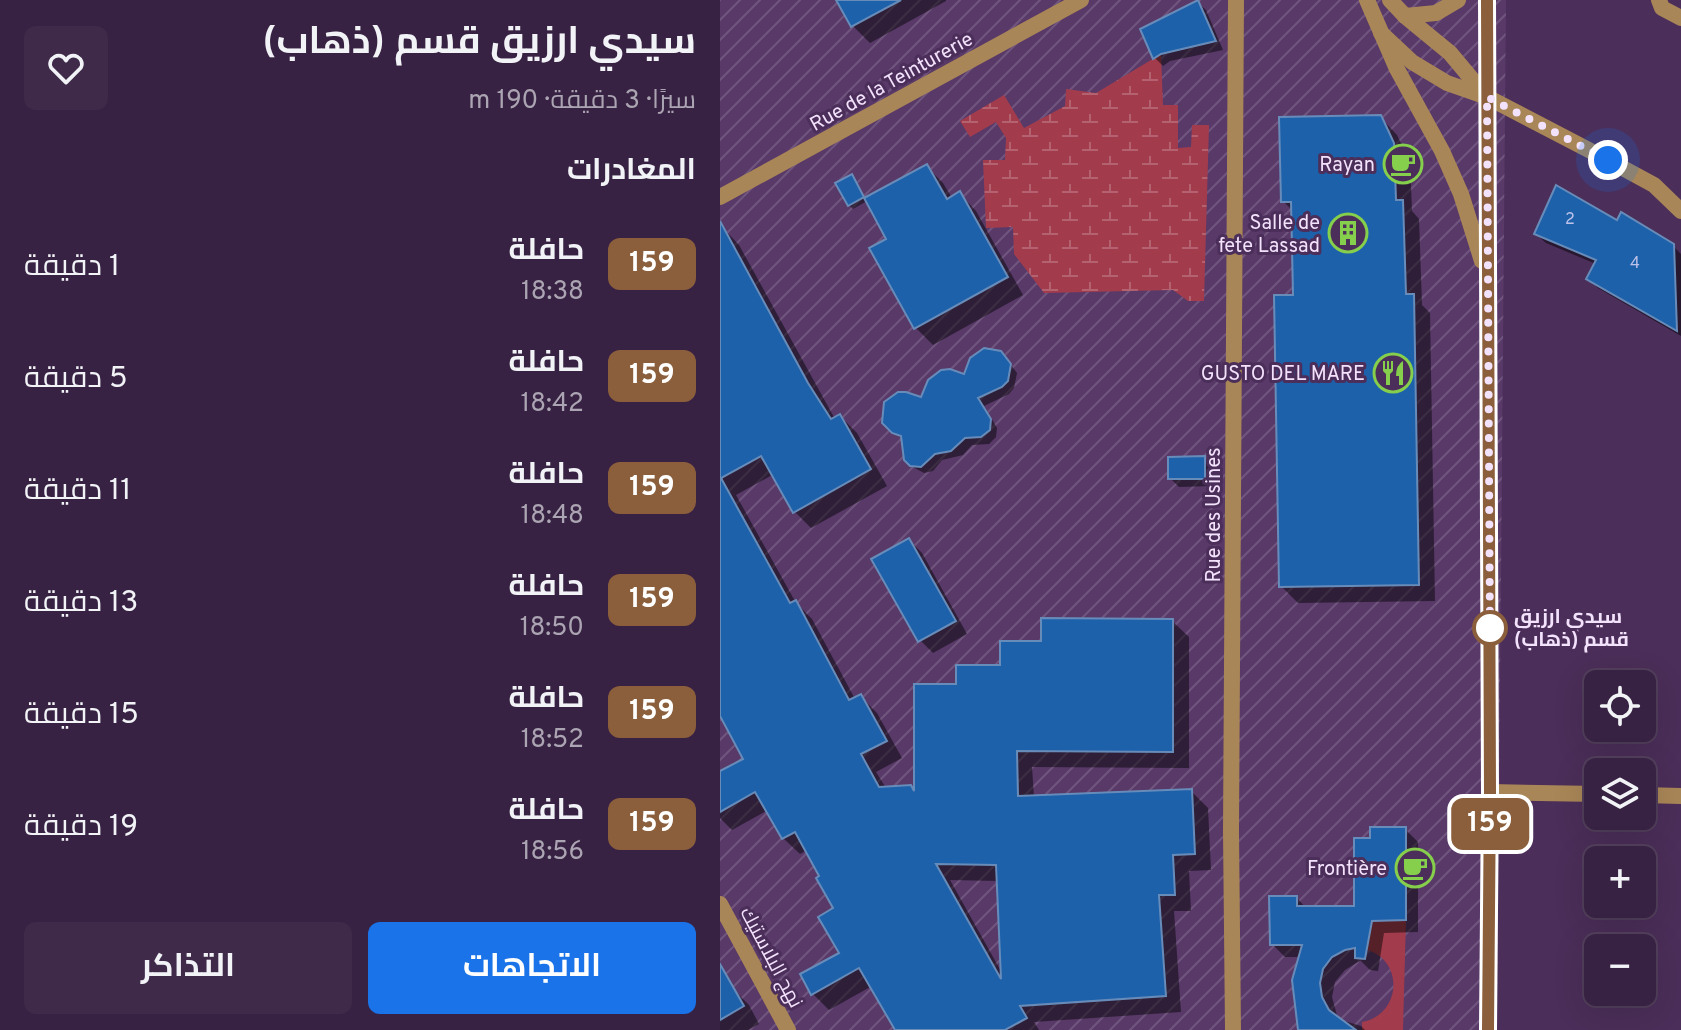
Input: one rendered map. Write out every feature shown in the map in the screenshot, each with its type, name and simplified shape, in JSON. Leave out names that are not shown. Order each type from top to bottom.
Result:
[{"type":"street","name":"Rue de la Teinturerie","points":[[720,197],[1081,0]]},
{"type":"street","name":"Rue des Usines","points":[[1233,1030],[1231,831],[1236,0]]},
{"type":"street","points":[[1367,0],[1461,194],[1488,279]]},
{"type":"street","points":[[1390,0],[1450,53],[1487,97]]},
{"type":"street","points":[[1405,16],[1436,13],[1458,0]]},
{"type":"street","points":[[1487,0],[1488,1030]]},
{"type":"street","points":[[1659,0],[1662,8],[1681,18]]},
{"type":"street","points":[[1381,33],[1412,62],[1447,83],[1487,97],[1654,185],[1681,211]]},
{"type":"street","points":[[1490,792],[1584,794]]},
{"type":"street","points":[[1656,795],[1681,796]]},
{"type":"street","name":"نهج البلاستيك","points":[[720,904],[788,1030]]},
{"type":"shaded area","points":[[720,0],[1506,0],[1497,1030],[720,1030]]},
{"type":"green space","points":[[1161,54],[1163,105],[1178,105],[1178,148],[1191,147],[1192,125],[1209,125],[1204,301],[1188,301],[1173,290],[1044,293],[1014,254],[1013,227],[986,228],[983,160],[1005,160],[1006,138],[996,122],[970,137],[960,121],[1004,95],[1024,128],[1065,106],[1066,89],[1096,93]]},
{"type":"green space","points":[[1406,920],[1403,1030],[1362,1030],[1362,1022],[1385,1009],[1393,988],[1388,965],[1367,950],[1372,921]]},
{"type":"building","points":[[836,0],[901,0],[851,27]]},
{"type":"building","points":[[1198,0],[1216,41],[1161,54],[1153,59],[1140,29]]},
{"type":"building","points":[[1381,115],[1394,143],[1396,200],[1403,200],[1406,294],[1414,294],[1419,585],[1279,587],[1274,295],[1293,295],[1291,202],[1281,202],[1279,117]]},
{"type":"building","points":[[927,164],[947,199],[960,191],[1008,277],[914,329],[869,248],[886,239],[864,198]]},
{"type":"building","points":[[852,174],[864,197],[848,206],[835,183]]},
{"type":"building","points":[[1556,185],[1617,220],[1621,212],[1674,244],[1677,331],[1586,279],[1596,260],[1534,234]]},
{"type":"building","points":[[720,221],[808,383],[831,419],[840,414],[871,469],[793,513],[761,456],[721,478],[790,603],[796,600],[849,700],[861,694],[887,741],[861,754],[879,787],[911,785],[914,791],[914,684],[956,684],[956,665],[1000,665],[1000,641],[1041,641],[1041,618],[1173,619],[1173,752],[1017,751],[1018,796],[1192,789],[1195,854],[1173,855],[1175,895],[1159,895],[1166,996],[1020,1006],[1027,1018],[1005,1030],[895,1030],[859,968],[811,995],[800,974],[839,953],[818,917],[833,908],[795,832],[782,839],[755,792],[720,812],[720,771],[743,759],[720,716]],"holes":[[[936,864],[996,865],[1001,979]]]},
{"type":"building","points":[[984,348],[1001,351],[1011,364],[1008,381],[978,398],[991,419],[990,430],[981,437],[965,438],[951,451],[935,454],[921,467],[910,466],[904,460],[901,436],[892,433],[882,423],[884,402],[898,392],[921,397],[928,380],[941,370],[950,369],[964,374],[970,358]]},
{"type":"building","points":[[1205,456],[1205,479],[1168,479],[1168,457]]},
{"type":"building","points":[[909,538],[956,621],[918,642],[871,559]]},
{"type":"building","points":[[1370,827],[1406,827],[1406,920],[1372,921],[1365,959],[1355,958],[1355,948],[1345,950],[1332,957],[1323,969],[1320,983],[1322,997],[1329,1010],[1356,1030],[1298,1030],[1292,980],[1302,945],[1270,945],[1269,896],[1297,896],[1297,906],[1354,906],[1354,838],[1370,838]]},
{"type":"building","points":[[720,964],[744,1006],[720,1020]]},
{"type":"bus line","name":"159","points":[[1487,0],[1488,1030]]},
{"type":"place","name":"Rayan","points":[[1403,164]]},
{"type":"place","name":"Salle de fete Lassad","points":[[1348,233]]},
{"type":"place","name":"GUSTO DEL MARE","points":[[1393,373]]},
{"type":"place","name":"سيدي ارزيق قسم (ذهاب)","points":[[1490,628]]},
{"type":"place","name":"Frontière","points":[[1415,868]]},
{"type":"route","points":[[1490,628],[1490,641],[1487,97],[1608,160]]}]
